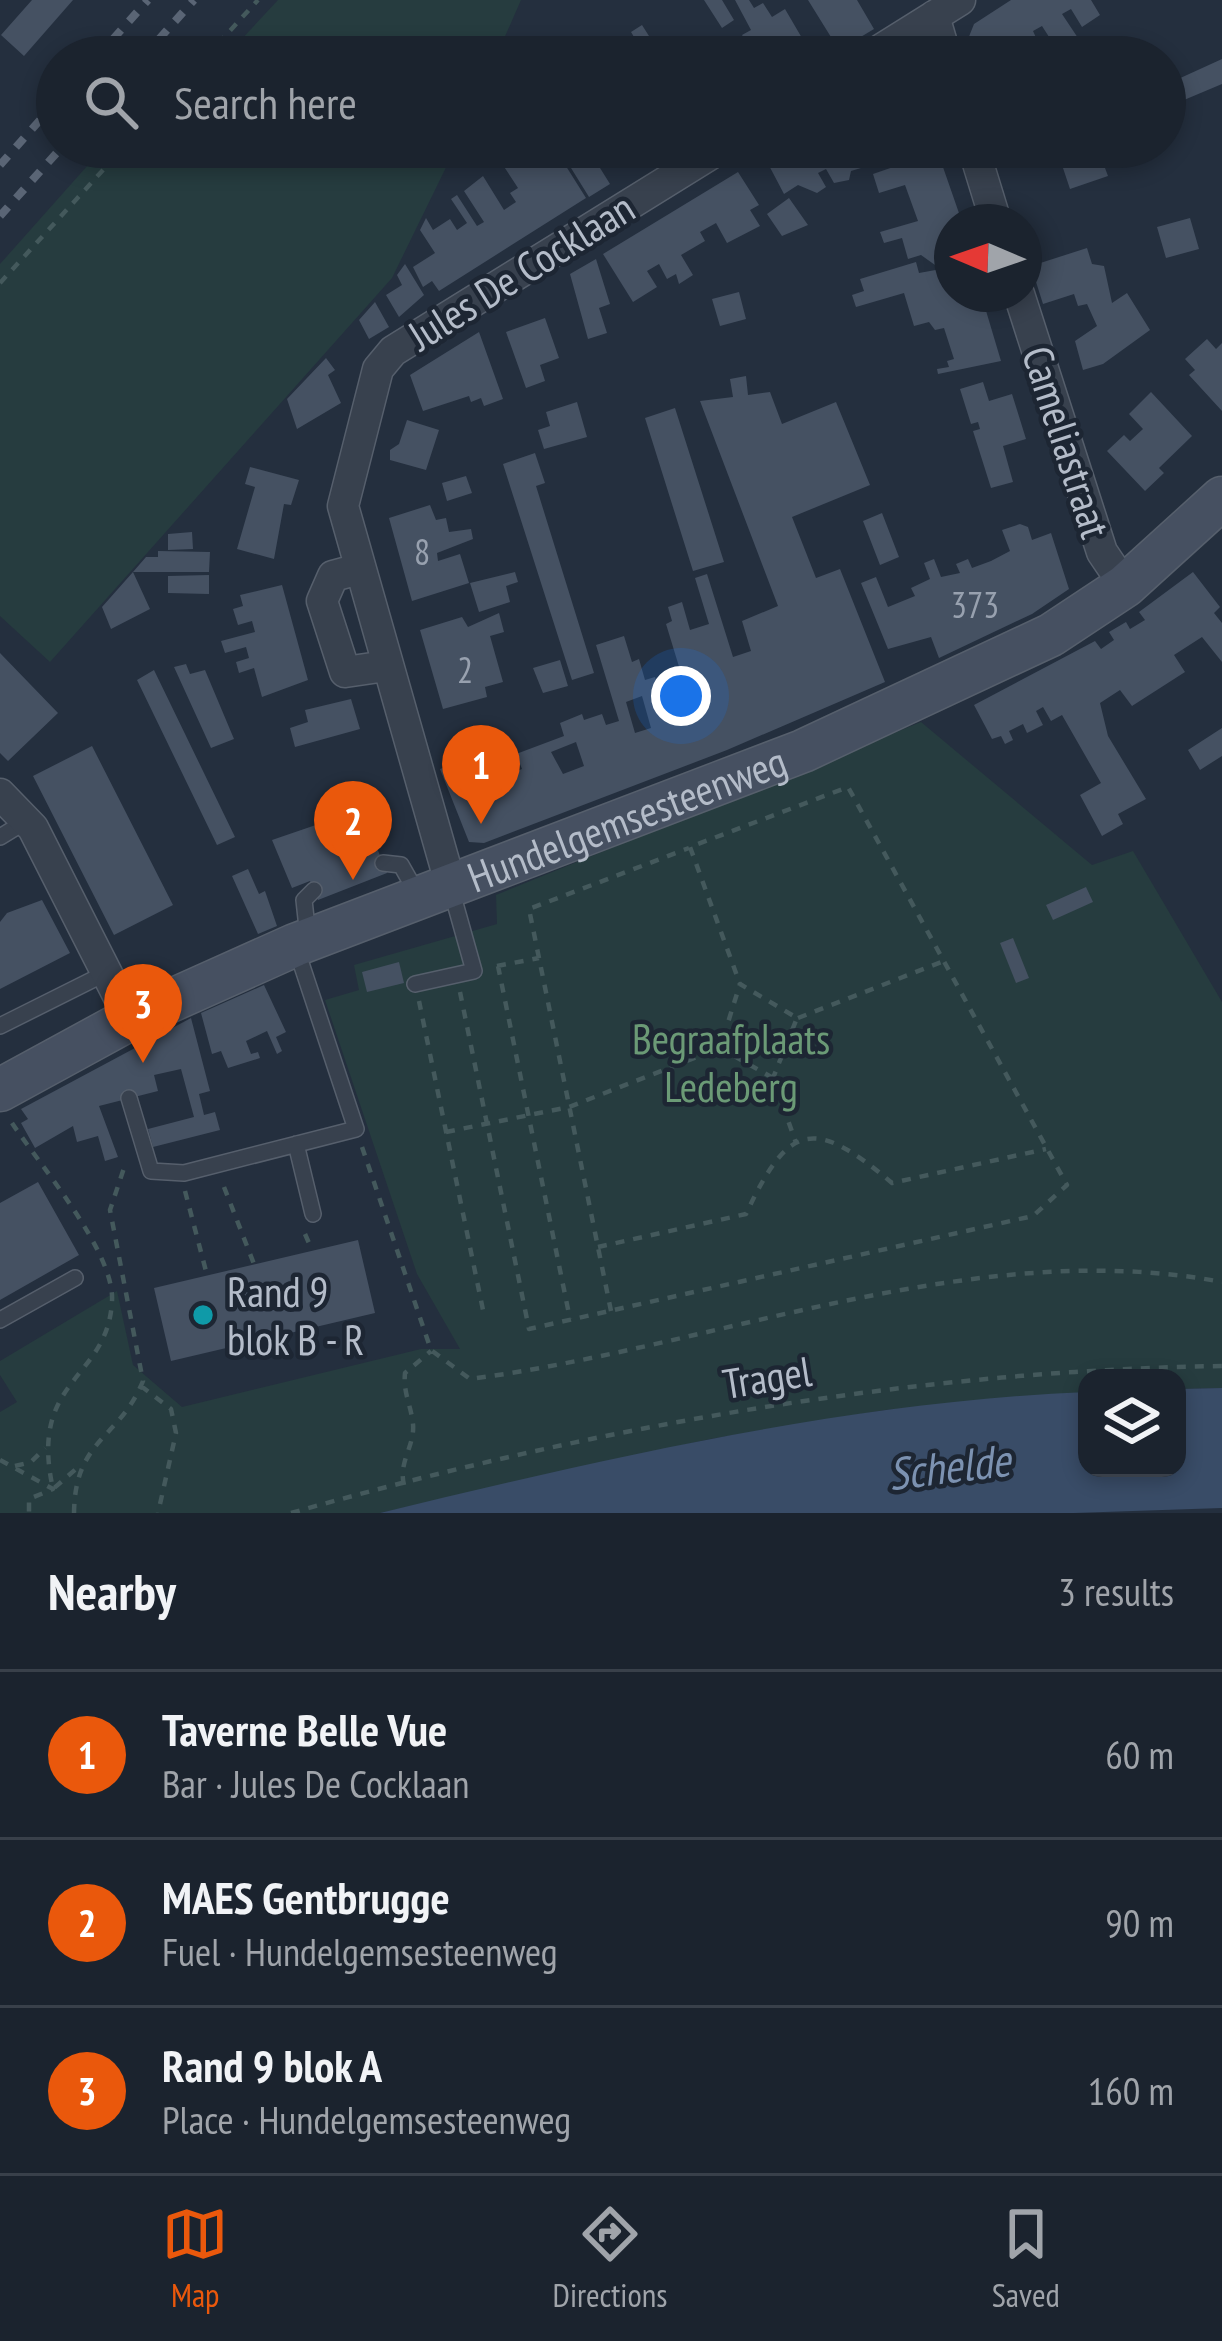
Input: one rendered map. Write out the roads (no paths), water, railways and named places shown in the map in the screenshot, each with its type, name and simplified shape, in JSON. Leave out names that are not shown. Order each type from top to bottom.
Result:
[{"type":"main road","name":"Hundelgemsesteenweg","points":[[0,1090],[302,942],[803,751],[1052,635],[1125,586],[1222,498]]},
{"type":"street","points":[[902,36],[947,8]]},
{"type":"street","name":"Jules De Cocklaan","points":[[435,892],[344,493],[384,359],[689,168]]},
{"type":"street","points":[[979,168],[990,204]]},
{"type":"street","name":"Cameliastraat","points":[[1025,312],[1102,552],[1125,586]]},
{"type":"street","points":[[359,568],[332,576],[322,601],[345,672],[386,666]]},
{"type":"street","points":[[0,794],[13,829],[106,973],[118,1031]]},
{"type":"lane","points":[[383,863],[401,865],[435,892],[465,973],[416,984]]},
{"type":"lane","points":[[129,1098],[151,1171],[184,1173],[356,1129],[302,942],[304,900],[314,890]]},
{"type":"lane","points":[[0,1025],[106,973]]},
{"type":"lane","points":[[296,1144],[313,1214]]},
{"type":"lane","points":[[0,1320],[75,1278]]},
{"type":"water","name":"Schelde","points":[[1222,1388],[1222,1508],[1074,1513],[380,1513],[731,1435],[908,1407],[1078,1393],[1078,1477],[1186,1477],[1186,1389]]},
{"type":"railway","points":[[116,36],[148,0]]},
{"type":"railway","points":[[162,36],[194,0]]},
{"type":"railway","points":[[0,165],[36,125]]},
{"type":"railway","points":[[0,216],[43,168]]},
{"type":"place","name":"Taverne Belle Vue","points":[[481,824]]},
{"type":"place","name":"MAES Gentbrugge","points":[[353,880]]},
{"type":"place","name":"Rand 9 blok A","points":[[143,1063]]},
{"type":"place","name":"Rand 9 blok B - R","points":[[203,1315]]},
{"type":"park label","name":"Begraafplaats Ledeberg","points":[[731,1062]]}]
